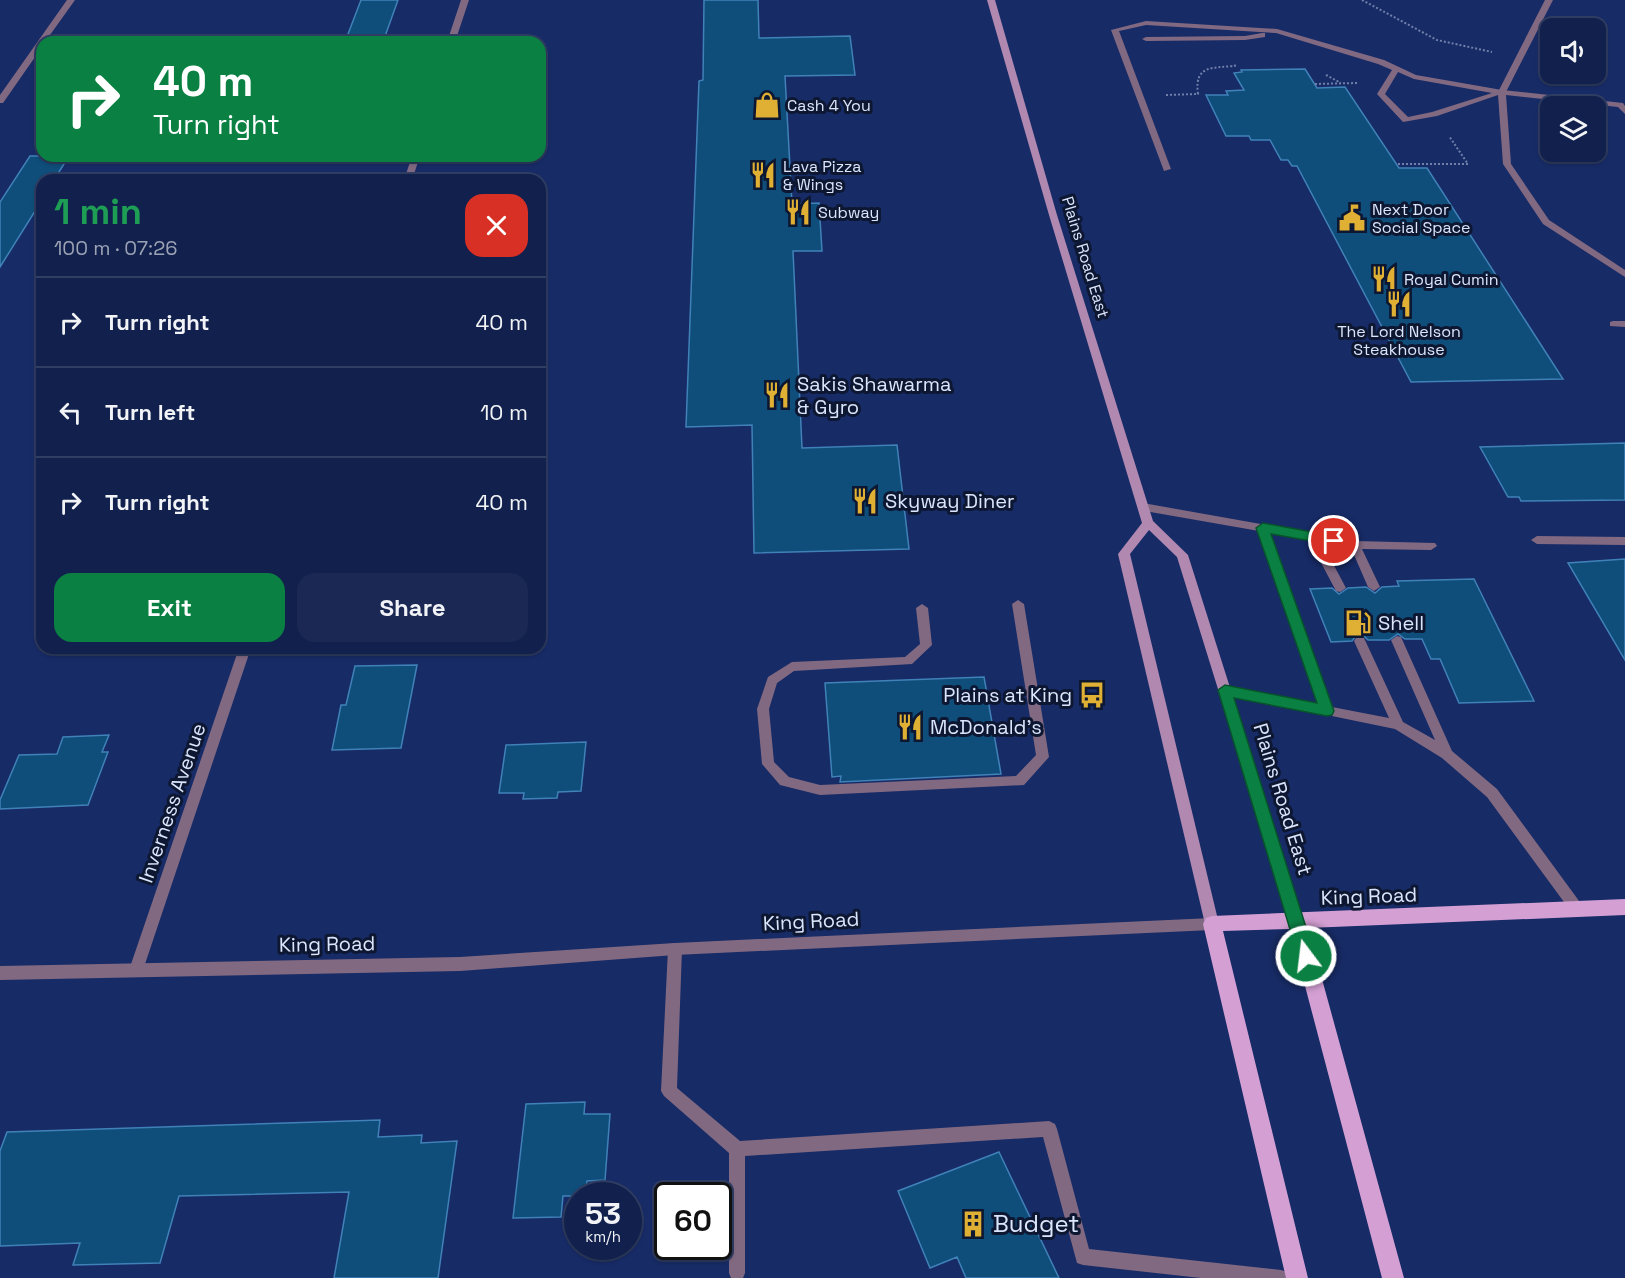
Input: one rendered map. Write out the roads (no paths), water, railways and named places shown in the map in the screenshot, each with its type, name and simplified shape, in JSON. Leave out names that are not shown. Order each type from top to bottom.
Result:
[{"type":"main road","name":"Plains Road East","points":[[991,0],[1053,215],[1148,523],[1182,555],[1225,690],[1297,921],[1393,1278]]},
{"type":"main road","points":[[1148,523],[1124,554],[1297,1278]]},
{"type":"main road","name":"King Road","points":[[1212,924],[1625,906]]},
{"type":"street","points":[[46,36],[71,0]]},
{"type":"street","points":[[453,36],[465,0]]},
{"type":"street","points":[[1549,0],[1502,92],[1507,164],[1546,222],[1625,274]]},
{"type":"street","points":[[1167,170],[1115,30],[1146,23],[1277,32],[1396,69],[1414,77],[1502,92],[1620,105],[1625,112]]},
{"type":"street","points":[[1146,39],[1245,38],[1277,32]]},
{"type":"street","points":[[0,101],[36,50]]},
{"type":"street","points":[[1396,69],[1381,94],[1406,120],[1434,114],[1502,92]]},
{"type":"street","points":[[1613,324],[1625,324]]},
{"type":"street","points":[[1143,507],[1355,545],[1431,546]]},
{"type":"street","points":[[1263,528],[1327,711]]},
{"type":"street","points":[[1313,537],[1340,588]]},
{"type":"street","points":[[1536,540],[1625,541]]},
{"type":"street","points":[[1355,545],[1374,587]]},
{"type":"street","points":[[922,608],[926,645],[908,661],[792,667],[772,680],[763,709],[768,764],[785,781],[820,790],[1019,780],[1043,757],[1018,604]]},
{"type":"street","points":[[1397,640],[1447,754]]},
{"type":"street","points":[[1360,641],[1398,725]]},
{"type":"street","name":"Inverness Avenue","points":[[136,970],[243,654]]},
{"type":"street","points":[[1225,690],[1398,725],[1447,754],[1492,793],[1577,909]]},
{"type":"street","name":"King Road","points":[[0,973],[460,964],[675,949],[1212,924]]},
{"type":"street","points":[[675,949],[669,1090],[736,1149],[1049,1130],[1083,1257],[1281,1278]]},
{"type":"street","points":[[736,1149],[737,1273]]},
{"type":"place","name":"Cash 4 You","points":[[767,105]]},
{"type":"place","name":"Lava Pizza & Wings","points":[[763,175]]},
{"type":"place","name":"Subway","points":[[798,212]]},
{"type":"place","name":"Next Door Social Space","points":[[1352,218]]},
{"type":"place","name":"Royal Cumin","points":[[1384,279]]},
{"type":"place","name":"The Lord Nelson Steakhouse","points":[[1399,304]]},
{"type":"place","name":"Sakis Shawarma & Gyro","points":[[777,395]]},
{"type":"place","name":"Skyway Diner","points":[[865,501]]},
{"type":"place","name":"Shell","points":[[1358,623]]},
{"type":"place","name":"Plains at King","points":[[1092,695]]},
{"type":"place","name":"McDonald's","points":[[910,727]]},
{"type":"place","name":"Budget","points":[[973,1224]]}]
